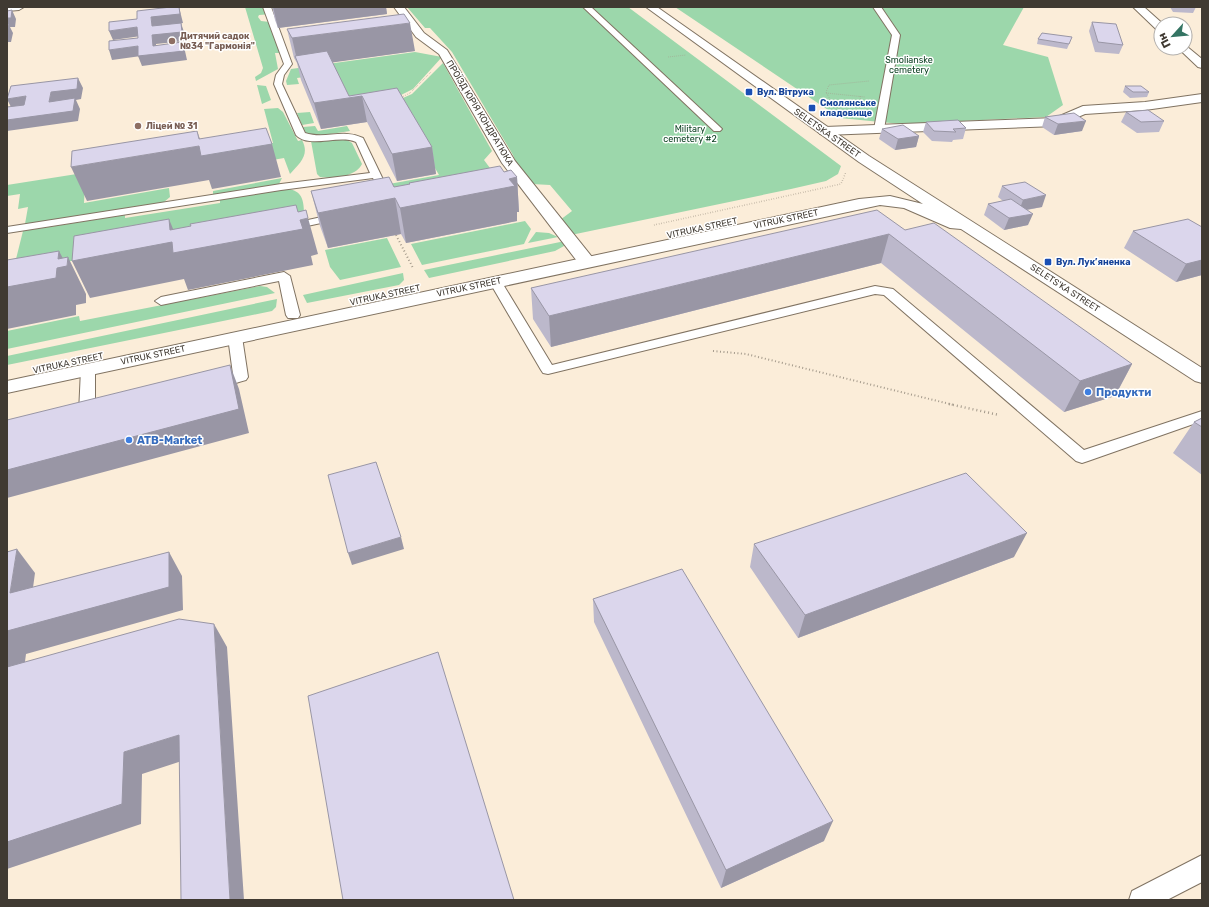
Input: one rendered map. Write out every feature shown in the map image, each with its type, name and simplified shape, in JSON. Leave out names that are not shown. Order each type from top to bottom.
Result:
[{"type":"street","points":[[7,8],[19,7]]},
{"type":"street","name":"SELETSKA STREET","points":[[651,7],[930,206]]},
{"type":"street","points":[[1138,7],[1153,21]]},
{"type":"street","name":"ПРОЇЗД ЮРІЯ КОНДРАТЮКА","points":[[401,14],[420,35],[443,52],[509,164],[583,258]]},
{"type":"street","points":[[1192,56],[1202,65]]},
{"type":"street","points":[[825,131],[1057,122],[1083,110],[1144,106],[1202,98]]},
{"type":"street","points":[[860,195],[877,187],[880,182],[878,174],[872,164]]},
{"type":"street","name":"SELETS'KA STREET","points":[[872,164],[888,191],[909,192],[956,225],[1202,387]]},
{"type":"street","name":"VITRUKA STREET","points":[[7,376],[294,315],[583,258],[860,195],[888,191]]},
{"type":"street","name":"VITRUK STREET","points":[[7,387],[495,281],[583,258],[888,191],[893,201],[930,206]]},
{"type":"street","points":[[909,192],[930,206]]},
{"type":"street","name":"SELETS'KA STREET","points":[[930,206],[956,225]]},
{"type":"street","name":"SELETS'KA STREET","points":[[930,206],[1202,376]]},
{"type":"lane","points":[[267,7],[288,52],[288,64],[280,75],[278,84],[301,135],[309,138],[339,135],[355,137],[360,140],[375,175],[390,204]]},
{"type":"lane","points":[[587,7],[717,129]]},
{"type":"lane","points":[[877,7],[896,34],[879,129]]},
{"type":"lane","points":[[7,230],[281,187],[375,175]]},
{"type":"lane","points":[[507,182],[521,179]]},
{"type":"lane","points":[[276,229],[352,213]]},
{"type":"lane","points":[[161,301],[284,276],[294,315]]},
{"type":"lane","points":[[495,281],[548,370],[876,290],[882,290],[888,292],[1082,457],[1202,416]]},
{"type":"lane","points":[[203,386],[241,377],[235,337]]},
{"type":"lane","points":[[88,369],[80,414],[103,409]]},
{"type":"lane","points":[[1141,900],[1201,870]]},
{"type":"path","points":[[398,99],[415,89],[446,57]]},
{"type":"path","points":[[846,111],[828,99],[826,88],[829,85],[836,83],[888,82]]},
{"type":"path","points":[[826,93],[885,98]]},
{"type":"path","points":[[648,226],[841,184],[848,168]]},
{"type":"path","points":[[396,235],[413,268]]},
{"type":"path","points":[[706,350],[746,354],[903,394],[1000,415]]},
{"type":"green space","points":[[245,7],[368,7],[259,15],[258,17],[261,21],[270,22],[280,53],[275,53],[278,69],[256,81],[255,77],[261,73],[263,68]]},
{"type":"green space","name":"Military cemetery #2","points":[[407,7],[628,7],[841,166],[838,174],[826,181],[791,189],[571,235],[560,220],[572,211],[550,185],[532,184],[517,166],[513,155],[452,52],[430,28],[425,28]]},
{"type":"green space","name":"Smolianske cemetery","points":[[675,7],[1024,7],[1003,45],[1048,57],[1063,105],[1046,117],[901,124],[840,118]]},
{"type":"green space","points":[[415,52],[442,57],[413,89],[379,106],[362,119],[334,73],[297,78],[299,84],[287,85],[286,81],[291,69]]},
{"type":"green space","points":[[443,63],[492,151],[484,160],[493,172],[397,199],[389,184],[439,175],[403,113],[387,105],[412,94]]},
{"type":"green space","points":[[257,85],[266,86],[271,100],[262,104]]},
{"type":"green space","points":[[278,108],[283,112],[298,141],[302,140],[305,150],[303,158],[290,174],[284,158],[214,170],[85,183],[84,203],[169,188],[170,197],[164,202],[25,224],[28,207],[18,209],[20,194],[7,196],[7,185],[273,143],[264,109]]},
{"type":"green space","points":[[310,112],[314,123],[302,125],[297,113]]},
{"type":"green space","points":[[315,126],[318,131],[347,126],[350,131],[317,136],[306,133],[303,127]]},
{"type":"green space","points":[[345,139],[352,143],[362,164],[355,172],[331,178],[320,177],[317,174],[311,141]]},
{"type":"green space","points":[[282,178],[279,184],[213,196],[213,191]]},
{"type":"green space","points":[[281,189],[293,190],[297,192],[300,194],[303,202],[304,214],[287,224],[13,271],[23,231],[125,215],[125,218],[220,203],[220,200]]},
{"type":"green space","points":[[525,221],[531,229],[524,244],[422,265],[411,244]]},
{"type":"green space","points":[[536,232],[549,233],[558,237],[528,243]]},
{"type":"green space","points":[[387,238],[401,267],[340,280],[330,267],[325,250]]},
{"type":"green space","points":[[565,241],[564,246],[555,251],[429,278],[424,270]]},
{"type":"green space","points":[[403,273],[404,280],[399,285],[307,303],[303,295]]},
{"type":"green space","points":[[260,286],[267,287],[275,293],[7,349],[7,331],[79,316],[80,321]]},
{"type":"green space","points":[[277,299],[276,307],[272,311],[7,365],[7,356]]},
{"type":"building","points":[[179,7],[180,14],[151,17],[152,26],[181,23],[182,32],[152,35],[153,46],[182,42],[184,51],[138,56],[138,46],[109,50],[109,41],[138,38],[137,27],[109,31],[109,22],[137,19],[137,11]]},
{"type":"building","points":[[12,10],[11,18],[7,18],[7,11]]},
{"type":"building","points":[[404,14],[410,23],[292,38],[287,29]]},
{"type":"building","points":[[1092,22],[1116,24],[1123,45],[1098,42]]},
{"type":"building","points":[[1042,33],[1072,37],[1069,44],[1038,39]]},
{"type":"building","points":[[327,51],[349,96],[397,88],[432,147],[392,154],[362,96],[314,103],[295,56]]},
{"type":"building","points":[[78,78],[77,89],[51,92],[49,102],[75,98],[73,111],[7,120],[7,107],[24,105],[26,96],[7,99],[11,86]]},
{"type":"building","points":[[1125,86],[1141,86],[1149,92],[1133,92]]},
{"type":"building","points":[[1148,110],[1164,121],[1141,122],[1126,112]]},
{"type":"building","points":[[1074,113],[1086,121],[1058,124],[1045,117]]},
{"type":"building","points":[[958,120],[966,128],[953,129],[956,132],[934,131],[926,122]]},
{"type":"building","points":[[903,125],[919,136],[898,139],[882,129]]},
{"type":"building","points":[[266,128],[272,144],[201,156],[199,146],[71,167],[72,151],[197,131],[199,139]]},
{"type":"building","points":[[500,166],[504,172],[511,170],[517,177],[509,179],[515,186],[400,208],[395,198],[318,213],[311,191],[389,177],[394,187]]},
{"type":"building","points":[[1025,182],[1046,195],[1023,200],[1002,186]]},
{"type":"building","points":[[1011,199],[1033,214],[1009,218],[988,204]]},
{"type":"building","points":[[296,205],[298,212],[306,210],[308,218],[300,220],[303,229],[173,253],[172,242],[72,261],[74,236],[169,219],[170,230],[191,226],[190,224]]},
{"type":"building","points":[[877,210],[905,230],[934,223],[1132,364],[1080,381],[889,234],[549,316],[531,288]]},
{"type":"building","points":[[1188,219],[1202,227],[1202,260],[1186,264],[1133,231]]},
{"type":"building","points":[[59,251],[58,259],[68,257],[67,266],[57,268],[56,278],[7,287],[7,260]]},
{"type":"building","points":[[230,365],[239,409],[7,470],[7,420]]},
{"type":"building","points":[[1202,418],[1202,427],[1194,422]]},
{"type":"building","points":[[376,462],[401,537],[348,553],[328,475]]},
{"type":"building","points":[[966,473],[1027,533],[805,615],[754,544]]},
{"type":"building","points":[[17,549],[10,593],[169,552],[169,587],[7,631],[7,552]]},
{"type":"building","points":[[682,569],[833,821],[726,870],[593,599]]},
{"type":"building","points":[[179,619],[214,624],[230,900],[181,900],[179,735],[124,752],[122,804],[7,842],[7,667]]},
{"type":"building","points":[[438,652],[514,900],[343,900],[308,696]]},
{"type":"place","name":"Дитячий садок №34 \"Гармонія\"","points":[[172,41]]},
{"type":"place","name":"Вул. Вітрука","points":[[749,92]]},
{"type":"place","name":"Смолянське кладовище","points":[[812,108]]},
{"type":"place","name":"Ліцей № 31","points":[[138,126]]},
{"type":"place","name":"Вул. Лук’яненка","points":[[1048,262]]},
{"type":"place","name":"Продукти","points":[[1088,392]]},
{"type":"place","name":"ATB-Market","points":[[129,440]]}]
